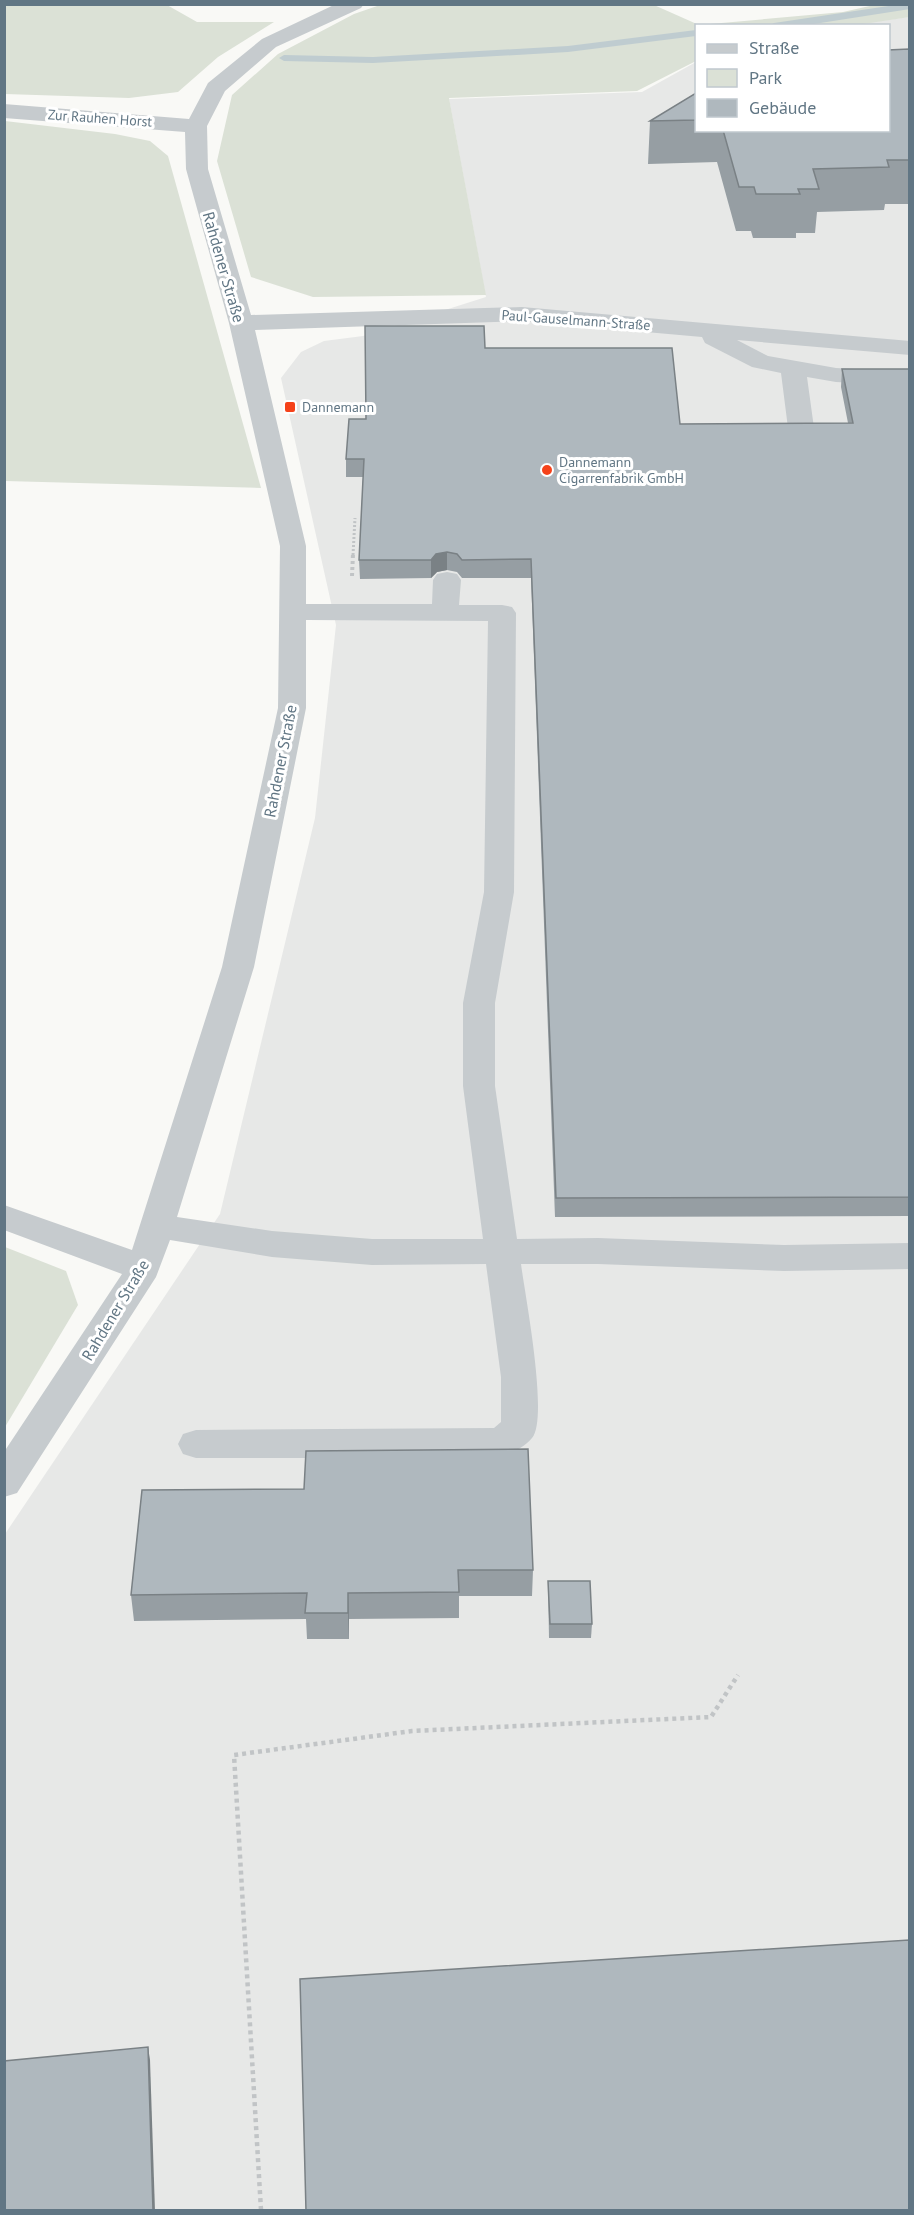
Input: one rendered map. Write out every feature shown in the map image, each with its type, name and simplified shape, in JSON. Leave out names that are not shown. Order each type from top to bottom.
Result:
[{"type":"street","name":"Rahdener Straße","points":[[4,1483],[144,1268],[238,967],[292,708],[293,546],[241,323],[197,169],[196,126],[216,88],[269,43],[354,4]]},
{"type":"street","name":"Zur Rauhen Horst","points":[[4,111],[196,126]]},
{"type":"street","name":"Paul-Gauselmann-Straße","points":[[241,323],[522,314],[909,348]]},
{"type":"street","points":[[699,330],[761,362],[836,375],[909,379]]},
{"type":"street","points":[[793,367],[801,429]]},
{"type":"street","points":[[446,613],[447,580]]},
{"type":"street","points":[[196,1444],[481,1444],[503,1441],[519,1428],[519,1377],[500,1252],[479,1074],[479,1003],[499,892],[502,613],[293,612]]},
{"type":"street","points":[[4,1217],[144,1268]]},
{"type":"street","points":[[158,1226],[272,1244],[372,1252],[598,1251],[784,1258],[909,1256]]},
{"type":"path","points":[[351,584],[355,518]]},
{"type":"path","points":[[261,2211],[234,1755],[412,1731],[711,1717],[738,1675]]},
{"type":"shaded area","points":[[909,17],[909,2210],[5,2210],[5,1534],[220,1214],[315,818],[336,625],[281,378],[301,352],[324,341],[363,336],[486,297],[449,99],[642,92],[695,63],[695,132],[890,132],[890,24],[857,24]]},
{"type":"green space","points":[[5,4],[167,5],[197,22],[274,22],[218,57],[178,92],[129,98],[5,94]]},
{"type":"green space","points":[[909,4],[910,17],[863,24],[710,24],[843,12],[874,5]]},
{"type":"green space","points":[[380,5],[654,5],[697,24],[695,62],[637,91],[449,98],[486,295],[313,297],[251,277],[217,161],[232,95],[278,54],[354,14]]},
{"type":"green space","points":[[5,121],[115,134],[150,141],[168,156],[261,488],[5,481]]},
{"type":"green space","points":[[5,1247],[66,1271],[78,1305],[5,1427]]},
{"type":"building","points":[[909,49],[909,160],[887,160],[889,167],[813,169],[819,189],[798,189],[800,194],[756,194],[754,187],[739,187],[724,132],[890,132],[890,50]]},
{"type":"building","points":[[695,94],[695,120],[650,121]]},
{"type":"building","points":[[365,326],[484,326],[485,348],[672,348],[680,424],[853,423],[842,369],[909,369],[909,1197],[556,1198],[531,559],[462,560],[457,554],[447,552],[436,554],[431,560],[359,560],[364,459],[346,459],[349,419],[366,419]]},
{"type":"building","points":[[528,1449],[533,1570],[458,1570],[459,1592],[348,1593],[348,1613],[305,1613],[307,1593],[131,1595],[142,1490],[304,1489],[306,1451]]},
{"type":"building","points":[[548,1581],[590,1581],[592,1624],[550,1624]]},
{"type":"building","points":[[909,1940],[909,2211],[306,2211],[300,1979]]},
{"type":"building","points":[[148,2047],[153,2211],[4,2211],[4,2061]]},
{"type":"waterway","points":[[789,24],[910,6]]},
{"type":"waterway","points":[[284,58],[373,60],[568,49],[695,33]]},
{"type":"place","name":"Dannemann","points":[[290,407]]},
{"type":"place","name":"Dannemann Cigarrenfabrik GmbH","points":[[547,470]]}]
